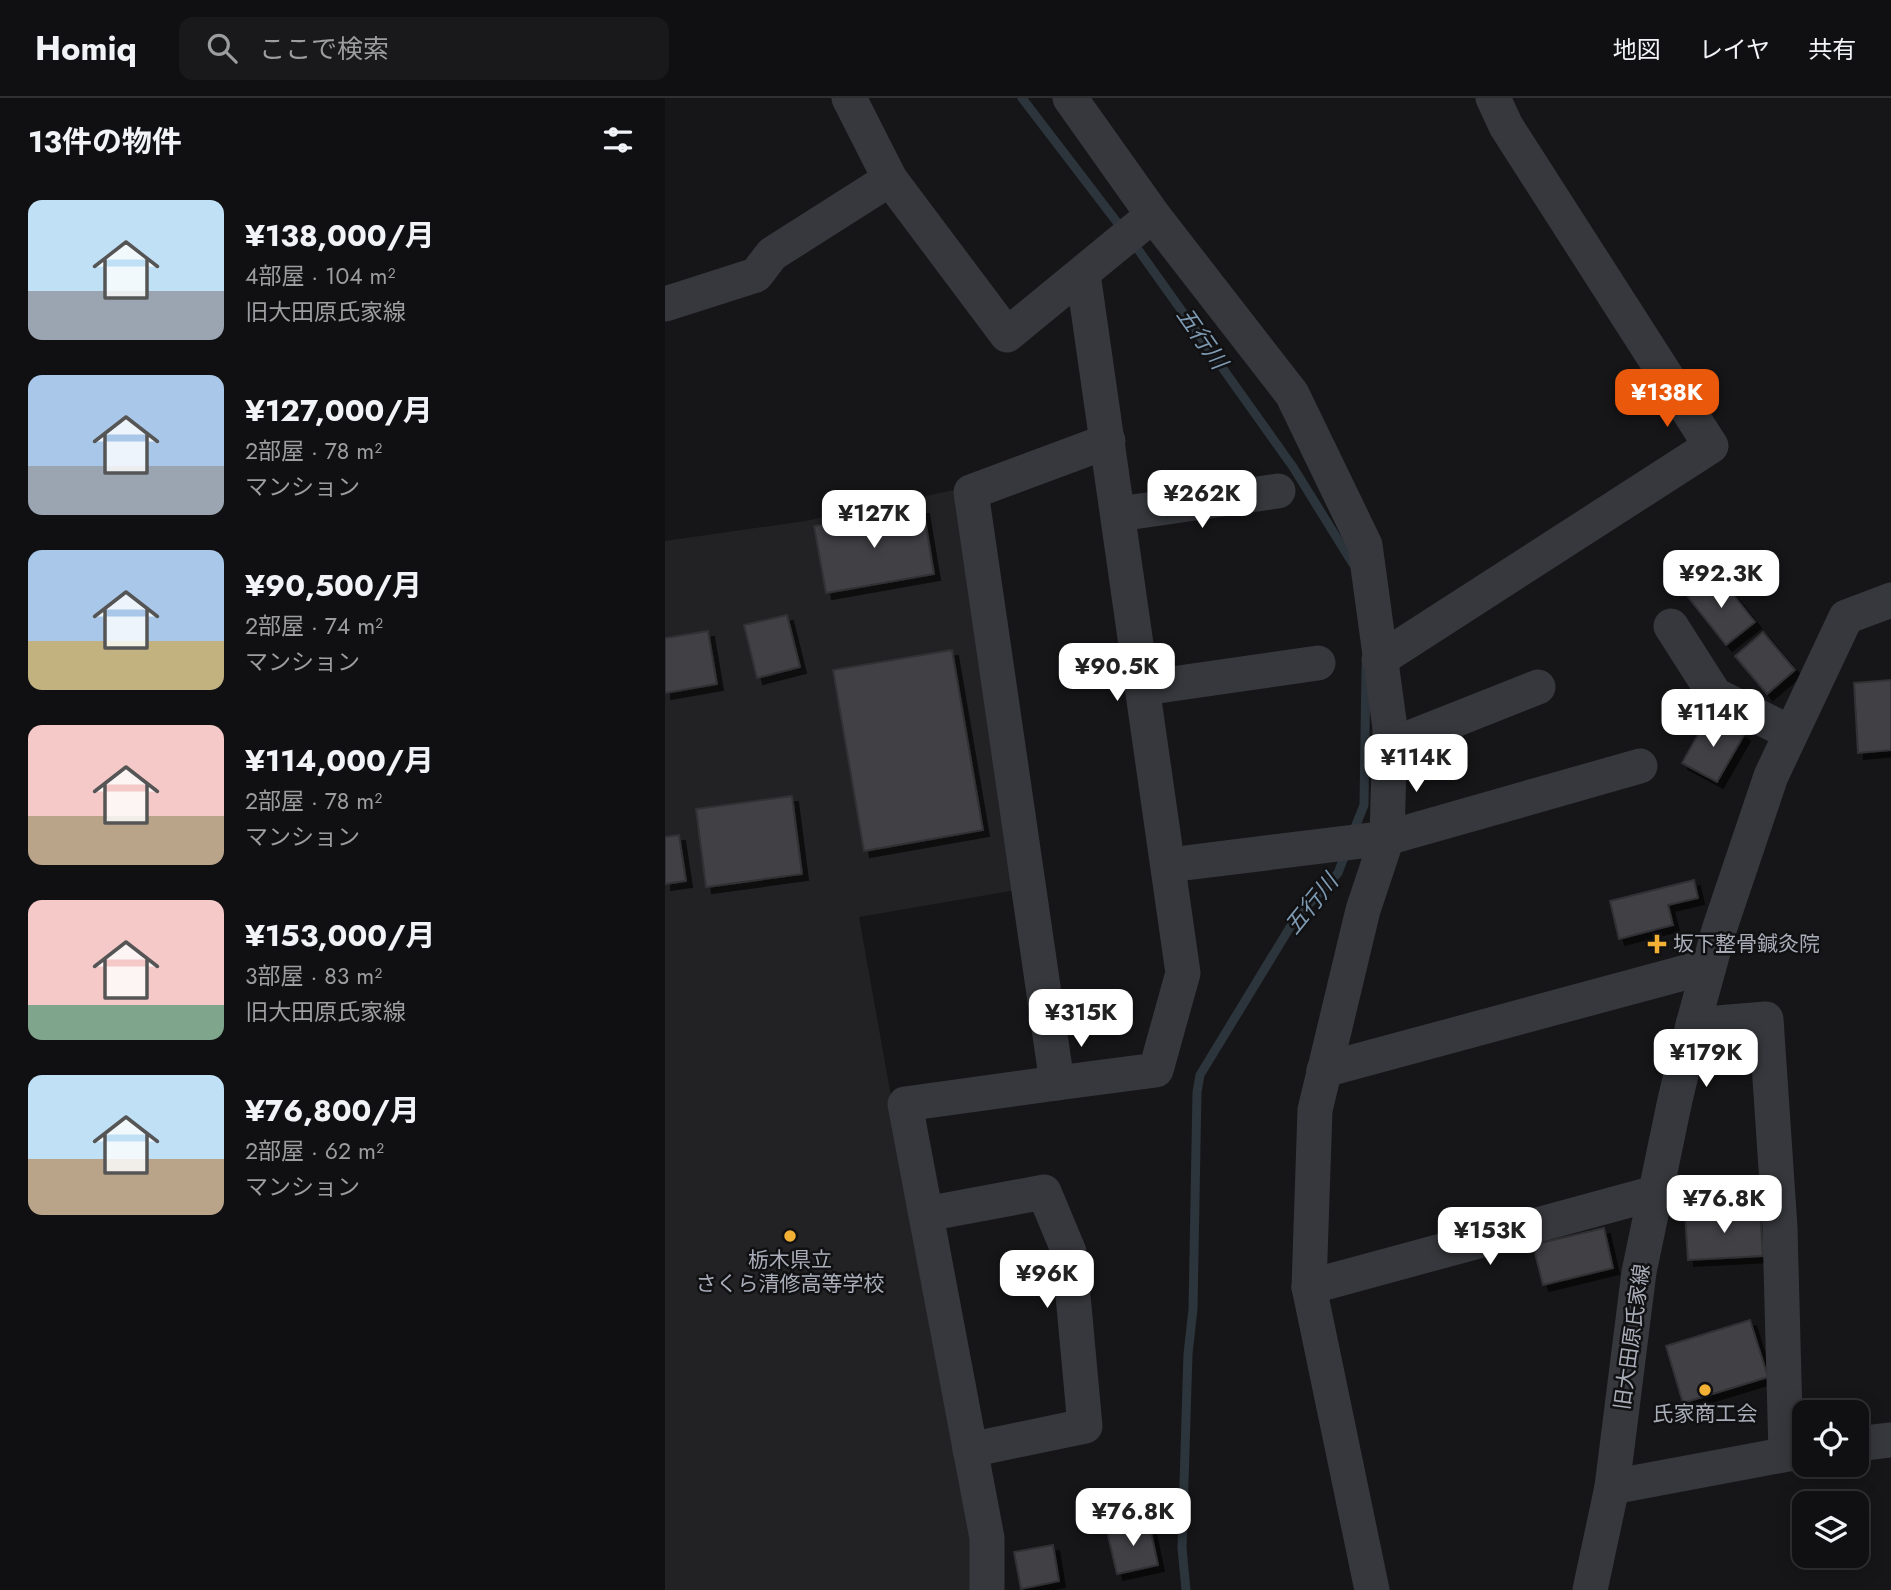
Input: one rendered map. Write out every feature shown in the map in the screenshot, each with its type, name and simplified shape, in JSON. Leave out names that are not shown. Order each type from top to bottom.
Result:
[{"type":"street","points":[[849,98],[890,179],[1007,335],[1153,215]]},
{"type":"street","points":[[1070,98],[1153,215],[1292,394],[1364,545],[1390,728],[1387,838],[1363,910],[1315,1110],[1309,1287],[1372,1590]]},
{"type":"street","points":[[1379,660],[1711,446],[1506,127],[1493,98]]},
{"type":"street","points":[[665,304],[755,275],[772,254],[890,179]]},
{"type":"street","points":[[987,1590],[987,1538],[905,1104],[1156,1070],[1183,972],[1083,274]]},
{"type":"street","points":[[1057,1083],[971,492],[1108,441]]},
{"type":"street","points":[[1119,514],[1278,491]]},
{"type":"street","name":"旧大田原氏家線","points":[[1590,1590],[1612,1487],[1639,1272],[1693,1024],[1719,930],[1771,776],[1846,617],[1891,600]]},
{"type":"street","points":[[1671,626],[1716,695],[1791,733]]},
{"type":"street","points":[[1144,688],[1318,663]]},
{"type":"street","points":[[1389,746],[1538,687]]},
{"type":"street","points":[[1169,865],[1387,838],[1640,766]]},
{"type":"street","points":[[1324,1070],[1709,966]]},
{"type":"street","points":[[1693,1024],[1766,1018],[1792,1407]]},
{"type":"street","points":[[926,1214],[1044,1192],[1069,1252],[1085,1426],[971,1450]]},
{"type":"street","points":[[1309,1287],[1655,1193]]},
{"type":"street","points":[[1869,1443],[1891,1440]]},
{"type":"street","points":[[1612,1487],[1792,1453]]},
{"type":"shaded area","name":"栃木県立 さくら清修高等学校","points":[[959,489],[1016,890],[859,917],[973,1556],[974,1590],[665,1590],[665,541],[805,521]]},
{"type":"building","points":[[923,508],[934,574],[826,593],[814,526]]},
{"type":"building","points":[[1717,574],[1755,622],[1726,645],[1688,597]]},
{"type":"building","points":[[787,615],[800,667],[757,678],[744,625]]},
{"type":"building","points":[[708,631],[717,684],[665,693],[665,638]]},
{"type":"building","points":[[1763,632],[1795,670],[1767,694],[1735,656]]},
{"type":"building","points":[[952,650],[983,830],[864,851],[833,670]]},
{"type":"building","points":[[1891,680],[1891,750],[1858,753],[1854,683]]},
{"type":"building","points":[[1709,715],[1744,735],[1717,782],[1682,763]]},
{"type":"building","points":[[792,796],[802,874],[706,887],[696,809]]},
{"type":"building","points":[[679,835],[686,881],[665,884],[665,837]]},
{"type":"building","points":[[1694,880],[1698,898],[1668,905],[1673,925],[1619,939],[1610,901]]},
{"type":"building","points":[[1760,1210],[1763,1256],[1688,1260],[1685,1215]]},
{"type":"building","points":[[1604,1228],[1613,1268],[1543,1285],[1533,1245]]},
{"type":"building","points":[[1750,1320],[1768,1377],[1683,1403],[1666,1346]]},
{"type":"building","points":[[1149,1523],[1158,1565],[1117,1574],[1107,1531]]},
{"type":"building","points":[[1053,1545],[1059,1581],[1021,1589],[1014,1552]]},
{"type":"waterway","name":"五行川","points":[[1022,98],[1123,230]]},
{"type":"waterway","name":"五行川","points":[[1132,241],[1293,467],[1353,564]]},
{"type":"waterway","name":"五行川","points":[[1352,835],[1364,805],[1366,666]]},
{"type":"waterway","name":"五行川","points":[[1186,1590],[1182,1548],[1188,1354],[1193,1309],[1197,1092],[1200,1075],[1295,919],[1338,873],[1346,852]]},
{"type":"place","name":"坂下整骨鍼灸院","points":[[1657,944]]},
{"type":"place","name":"栃木県立 さくら清修高等学校","points":[[790,1236]]},
{"type":"place","name":"氏家商工会","points":[[1705,1390]]}]
